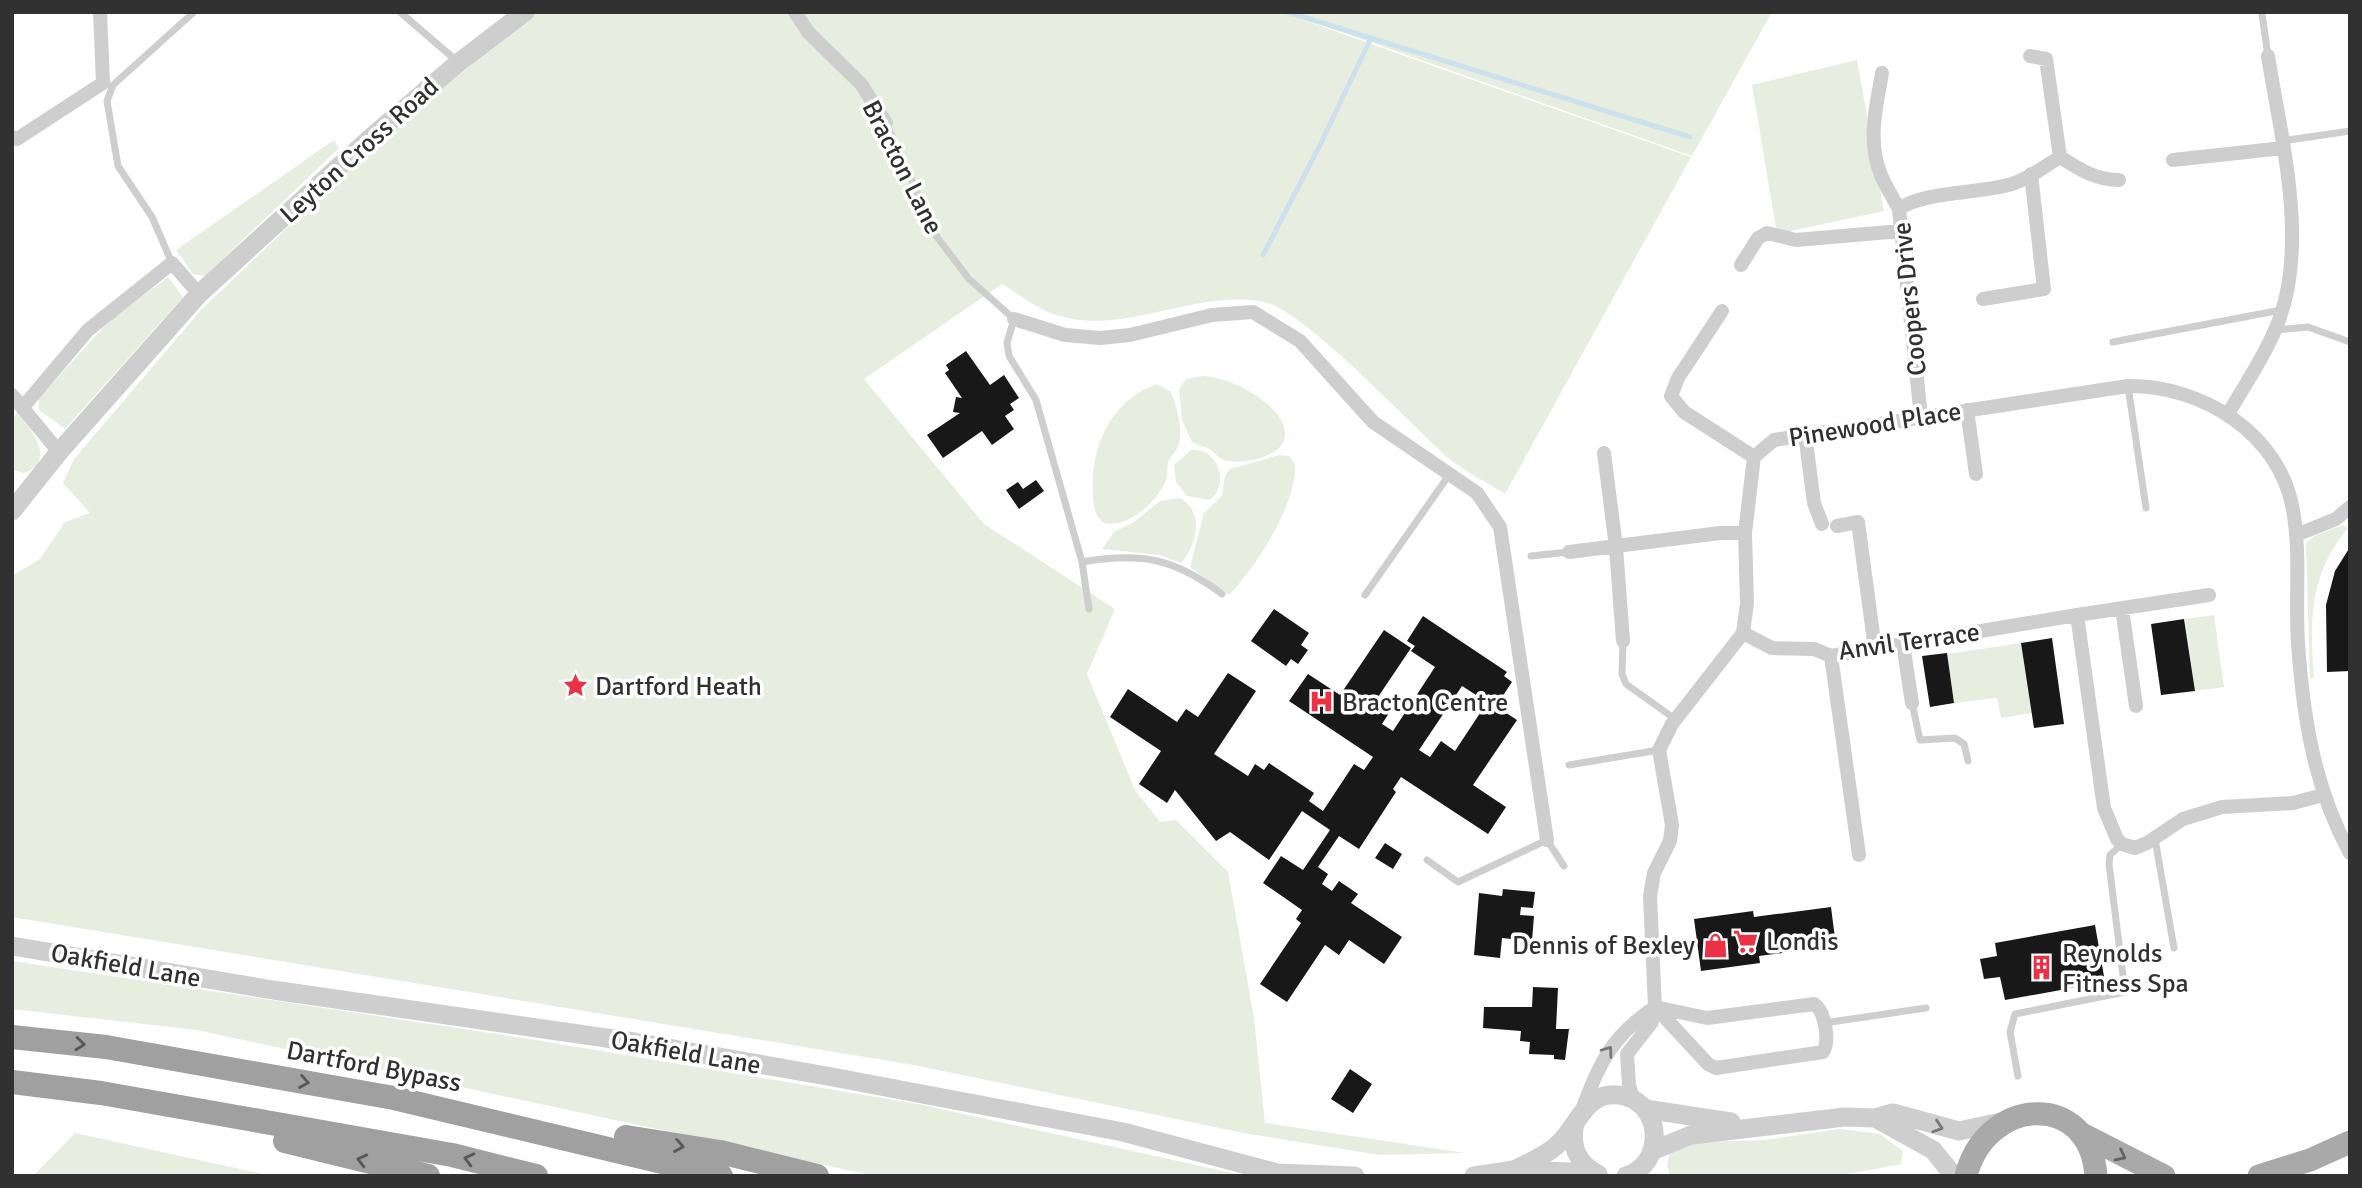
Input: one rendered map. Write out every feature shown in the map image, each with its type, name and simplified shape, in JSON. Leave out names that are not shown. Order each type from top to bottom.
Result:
[{"type":"highway","name":"Dartford Bypass","points":[[12,1037],[106,1047],[394,1098],[721,1176]]},
{"type":"highway","points":[[12,1082],[101,1093],[452,1155],[536,1176]]},
{"type":"highway","points":[[101,1093],[428,1176]]},
{"type":"highway","points":[[394,1098],[720,1152],[817,1176]]},
{"type":"main road","points":[[1966,1176],[1978,1145],[2001,1122],[2019,1116],[2044,1115],[2064,1121],[2080,1133],[2164,1176]]},
{"type":"main road","points":[[2080,1133],[2092,1154],[2096,1176]]},
{"type":"main road","points":[[2259,1176],[2310,1160],[2350,1142]]},
{"type":"street","points":[[12,137],[17,139],[103,83],[100,12]]},
{"type":"street","name":"Leyton Cross Road","points":[[12,511],[59,452],[199,294],[458,62],[525,12]]},
{"type":"street","name":"Bracton Lane","points":[[795,12],[808,32],[861,84],[886,123]]},
{"type":"street","points":[[2030,56],[2046,59],[2060,157],[2103,180],[2119,180]]},
{"type":"street","points":[[2228,414],[2276,330],[2293,261],[2282,144],[2268,56]]},
{"type":"street","points":[[1882,73],[1873,112],[1872,137],[1881,176],[1899,209]]},
{"type":"street","points":[[2173,160],[2282,144]]},
{"type":"street","name":"Coopers Drive","points":[[1922,417],[1899,209],[1910,201],[1982,192],[2016,183],[2060,157]]},
{"type":"street","points":[[1983,299],[2044,289],[2031,174]]},
{"type":"street","points":[[1741,265],[1758,238],[1768,233],[1796,240],[1901,231]]},
{"type":"street","points":[[23,407],[88,330],[172,263],[199,294]]},
{"type":"street","points":[[1722,311],[1678,379],[1671,396],[1684,412],[1754,457]]},
{"type":"street","points":[[1014,319],[1065,335],[1100,338],[1130,335],[1212,314],[1253,312],[1300,341],[1373,422],[1477,493],[1500,527],[1547,841]]},
{"type":"street","name":"Pinewood Place","points":[[1743,634],[1747,603],[1745,533],[1754,457],[1774,440],[2128,386],[2153,386],[2176,391],[2228,414],[2272,459],[2293,507],[2297,535],[2298,643],[2309,742],[2323,794],[2350,853]]},
{"type":"street","points":[[12,396],[59,452]]},
{"type":"street","points":[[1967,410],[1976,474]]},
{"type":"street","points":[[1805,434],[1814,503],[1829,525],[1858,522],[1875,649]]},
{"type":"street","points":[[1604,453],[1616,547],[1623,641]]},
{"type":"street","points":[[2297,535],[2336,519],[2350,507]]},
{"type":"street","points":[[1569,552],[1720,533],[1745,533]]},
{"type":"street","name":"Anvil Terrace","points":[[1743,634],[1772,648],[1814,649],[1831,656],[2209,595]]},
{"type":"street","points":[[2122,608],[2136,706]]},
{"type":"street","points":[[2077,615],[2104,808],[2120,842],[2135,848],[2183,819],[2222,807],[2293,803],[2323,794]]},
{"type":"street","points":[[1626,1176],[1641,1168],[1652,1152],[1656,1134],[1629,1085],[1627,1054],[1652,1022],[1655,1007],[1650,896],[1654,873],[1670,841],[1672,821],[1659,751],[1675,719],[1743,634]]},
{"type":"street","points":[[1903,644],[1912,703]]},
{"type":"street","points":[[1831,656],[1860,855]]},
{"type":"street","name":"Oakfield Lane","points":[[12,946],[273,990],[634,1042],[1123,1132],[1277,1173],[1355,1176]]},
{"type":"street","points":[[1598,1174],[1584,1166],[1574,1146],[1579,1116],[1601,1061],[1632,1023],[1655,1007],[1707,1018],[1814,1004],[1821,1010],[1826,1047],[1823,1052],[1714,1068],[1655,1007]]},
{"type":"street","points":[[1514,1170],[1557,1146],[1579,1116],[1602,1097],[1614,1095],[1640,1105],[1731,1122],[1748,1128]]},
{"type":"street","points":[[1652,1152],[1691,1135],[1844,1117],[1875,1118],[1894,1114],[1959,1132],[2001,1122]]},
{"type":"street","points":[[1875,1118],[1929,1147],[1955,1176]]},
{"type":"street","points":[[1474,1176],[1514,1170],[1598,1174]]},
{"type":"lane","points":[[172,263],[152,217],[118,166],[107,101],[113,85],[194,12]]},
{"type":"lane","points":[[400,12],[458,62]]},
{"type":"lane","points":[[2262,14],[2268,56]]},
{"type":"lane","name":"Bracton Lane","points":[[886,123],[937,237],[969,279],[1014,319]]},
{"type":"lane","points":[[2282,144],[2350,131]]},
{"type":"lane","points":[[2113,342],[2282,310]]},
{"type":"lane","points":[[1014,319],[1007,343],[1009,356],[1036,400],[1082,562],[1089,609]]},
{"type":"lane","points":[[2276,330],[2308,327],[2350,342]]},
{"type":"lane","points":[[2128,386],[2146,508]]},
{"type":"lane","points":[[1365,595],[1449,475]]},
{"type":"lane","points":[[1531,556],[1569,552]]},
{"type":"lane","points":[[1082,562],[1126,556],[1158,560],[1182,569],[1222,594]]},
{"type":"lane","points":[[1623,641],[1622,674],[1626,684],[1675,719]]},
{"type":"lane","points":[[1912,703],[1920,740],[1955,738],[1964,744],[1968,761]]},
{"type":"lane","points":[[1569,765],[1659,751]]},
{"type":"lane","points":[[2155,838],[2174,948]]},
{"type":"lane","points":[[1427,860],[1458,882],[1547,841],[1564,866]]},
{"type":"lane","points":[[2018,1076],[2010,1032],[2015,1014],[2125,992],[2109,864],[2110,855],[2120,842]]},
{"type":"lane","points":[[1824,1023],[1926,1007]]},
{"type":"green space","points":[[530,12],[1281,12],[1691,157],[1505,494],[1447,457],[1357,370],[1305,325],[1264,302],[1210,302],[1102,321],[1075,319],[1048,312],[1002,284],[864,379],[984,524],[1115,609],[1087,674],[1135,790],[1160,822],[1176,820],[1228,872],[1254,1018],[1265,1123],[1465,1153],[1379,1155],[1244,1133],[914,1065],[12,917],[12,576],[40,559],[65,522],[90,513],[63,483],[74,459],[201,310],[373,146],[469,67]]},
{"type":"green space","points":[[1285,12],[1772,12],[1692,156]]},
{"type":"green space","points":[[1857,60],[1884,211],[1777,234],[1752,85]]},
{"type":"green space","points":[[334,140],[339,148],[205,276],[193,274],[176,250]]},
{"type":"green space","points":[[168,277],[183,297],[65,429],[39,410],[39,398],[110,320]]},
{"type":"green space","points":[[1203,376],[1241,387],[1277,414],[1285,436],[1277,450],[1260,458],[1231,461],[1222,459],[1209,449],[1192,442],[1182,420],[1179,389],[1186,379]]},
{"type":"green space","points":[[1157,384],[1171,392],[1180,428],[1179,443],[1168,463],[1166,480],[1141,512],[1123,522],[1104,523],[1096,513],[1093,497],[1095,459],[1100,443],[1116,413],[1127,401]]},
{"type":"green space","points":[[17,411],[34,435],[40,452],[34,467],[24,473],[12,469],[12,421]]},
{"type":"green space","points":[[1191,450],[1208,455],[1218,469],[1219,486],[1216,494],[1209,500],[1187,496],[1176,482],[1174,465]]},
{"type":"green space","points":[[1279,455],[1289,456],[1295,464],[1289,497],[1262,552],[1229,595],[1190,567],[1204,513],[1222,496],[1225,476],[1230,469]]},
{"type":"green space","points":[[1180,498],[1188,504],[1196,520],[1191,547],[1181,563],[1160,555],[1102,549],[1114,532],[1134,522],[1160,501]]},
{"type":"green space","points":[[2343,525],[2348,528],[2326,562],[2315,598],[2312,636],[2314,677],[2310,679],[2306,543],[2314,536]]},
{"type":"green space","points":[[2214,615],[2224,687],[2195,691],[2185,619]]},
{"type":"green space","points":[[2021,643],[2032,713],[2001,718],[1997,698],[1954,703],[1947,654]]},
{"type":"green space","points":[[12,961],[530,1039],[918,1104],[1246,1176],[875,1176],[197,1030],[12,1009]]},
{"type":"green space","points":[[1840,1129],[1880,1134],[1903,1151],[1901,1164],[1837,1176],[1670,1176],[1667,1166],[1669,1155],[1694,1142],[1764,1140]]},
{"type":"green space","points":[[75,1133],[272,1176],[33,1176]]},
{"type":"building","points":[[966,351],[990,385],[1004,375],[1019,398],[1010,404],[1014,410],[1005,416],[1014,429],[992,445],[982,431],[943,458],[927,435],[960,413],[953,412],[956,397],[962,398],[945,373],[949,370],[946,365]]},
{"type":"building","points":[[1036,480],[1044,491],[1019,509],[1006,490],[1018,482],[1023,489]]},
{"type":"building","points":[[2350,547],[2350,671],[2327,672],[2326,605],[2335,571]]},
{"type":"building","points":[[1274,609],[1309,633],[1301,645],[1308,650],[1298,664],[1291,659],[1286,666],[1251,641]]},
{"type":"building","name":"Bracton Centre","points":[[1423,616],[1507,672],[1504,676],[1512,682],[1498,703],[1490,697],[1487,702],[1462,686],[1419,750],[1430,757],[1441,741],[1455,751],[1488,701],[1517,720],[1473,785],[1506,807],[1488,834],[1401,777],[1393,789],[1396,792],[1359,849],[1339,836],[1318,867],[1328,874],[1322,884],[1332,891],[1339,881],[1358,894],[1351,903],[1402,937],[1384,964],[1349,940],[1339,955],[1325,945],[1287,1002],[1260,984],[1301,923],[1296,919],[1302,910],[1263,883],[1281,856],[1303,870],[1330,830],[1302,811],[1269,860],[1230,832],[1216,841],[1175,790],[1167,803],[1139,784],[1161,751],[1110,717],[1128,689],[1177,722],[1186,709],[1198,717],[1228,673],[1256,691],[1214,754],[1248,776],[1255,764],[1264,770],[1269,763],[1314,793],[1309,801],[1323,811],[1354,764],[1364,770],[1373,757],[1289,701],[1308,674],[1340,695],[1384,630],[1411,648],[1376,700],[1391,710],[1382,724],[1393,731],[1435,667],[1411,651],[1415,646],[1407,641]]},
{"type":"building","points":[[2184,619],[2195,691],[2161,695],[2151,624]]},
{"type":"building","points":[[2052,638],[2064,724],[2034,728],[2021,643]]},
{"type":"building","points":[[1947,653],[1954,703],[1930,707],[1922,656]]},
{"type":"building","points":[[1385,843],[1402,854],[1393,869],[1375,858]]},
{"type":"building","points":[[1503,889],[1535,892],[1533,908],[1521,907],[1520,915],[1534,916],[1532,941],[1502,938],[1500,958],[1474,955],[1479,893],[1502,896]]},
{"type":"building","points":[[1831,907],[1836,946],[1759,956],[1760,963],[1701,971],[1694,919],[1753,911],[1754,917]]},
{"type":"building","name":"Reynolds Fitness Spa","points":[[2095,925],[2105,982],[2005,1000],[2000,977],[1984,979],[1980,959],[1997,956],[1995,943]]},
{"type":"building","points":[[1533,987],[1558,988],[1556,1029],[1569,1029],[1565,1060],[1554,1059],[1554,1055],[1529,1054],[1530,1042],[1520,1041],[1521,1031],[1483,1028],[1484,1007],[1532,1007]]},
{"type":"building","points":[[1350,1069],[1372,1084],[1353,1113],[1331,1099]]},
{"type":"waterway","points":[[1287,12],[1690,137]]},
{"type":"waterway","points":[[1263,255],[1371,38]]},
{"type":"place","name":"Dartford Heath","points":[[575,686]]},
{"type":"place","name":"Bracton Centre","points":[[1322,702]]},
{"type":"place","name":"Londis","points":[[1746,941]]},
{"type":"place","name":"Dennis of Bexley","points":[[1715,945]]},
{"type":"place","name":"Reynolds Fitness Spa","points":[[2042,968]]}]
